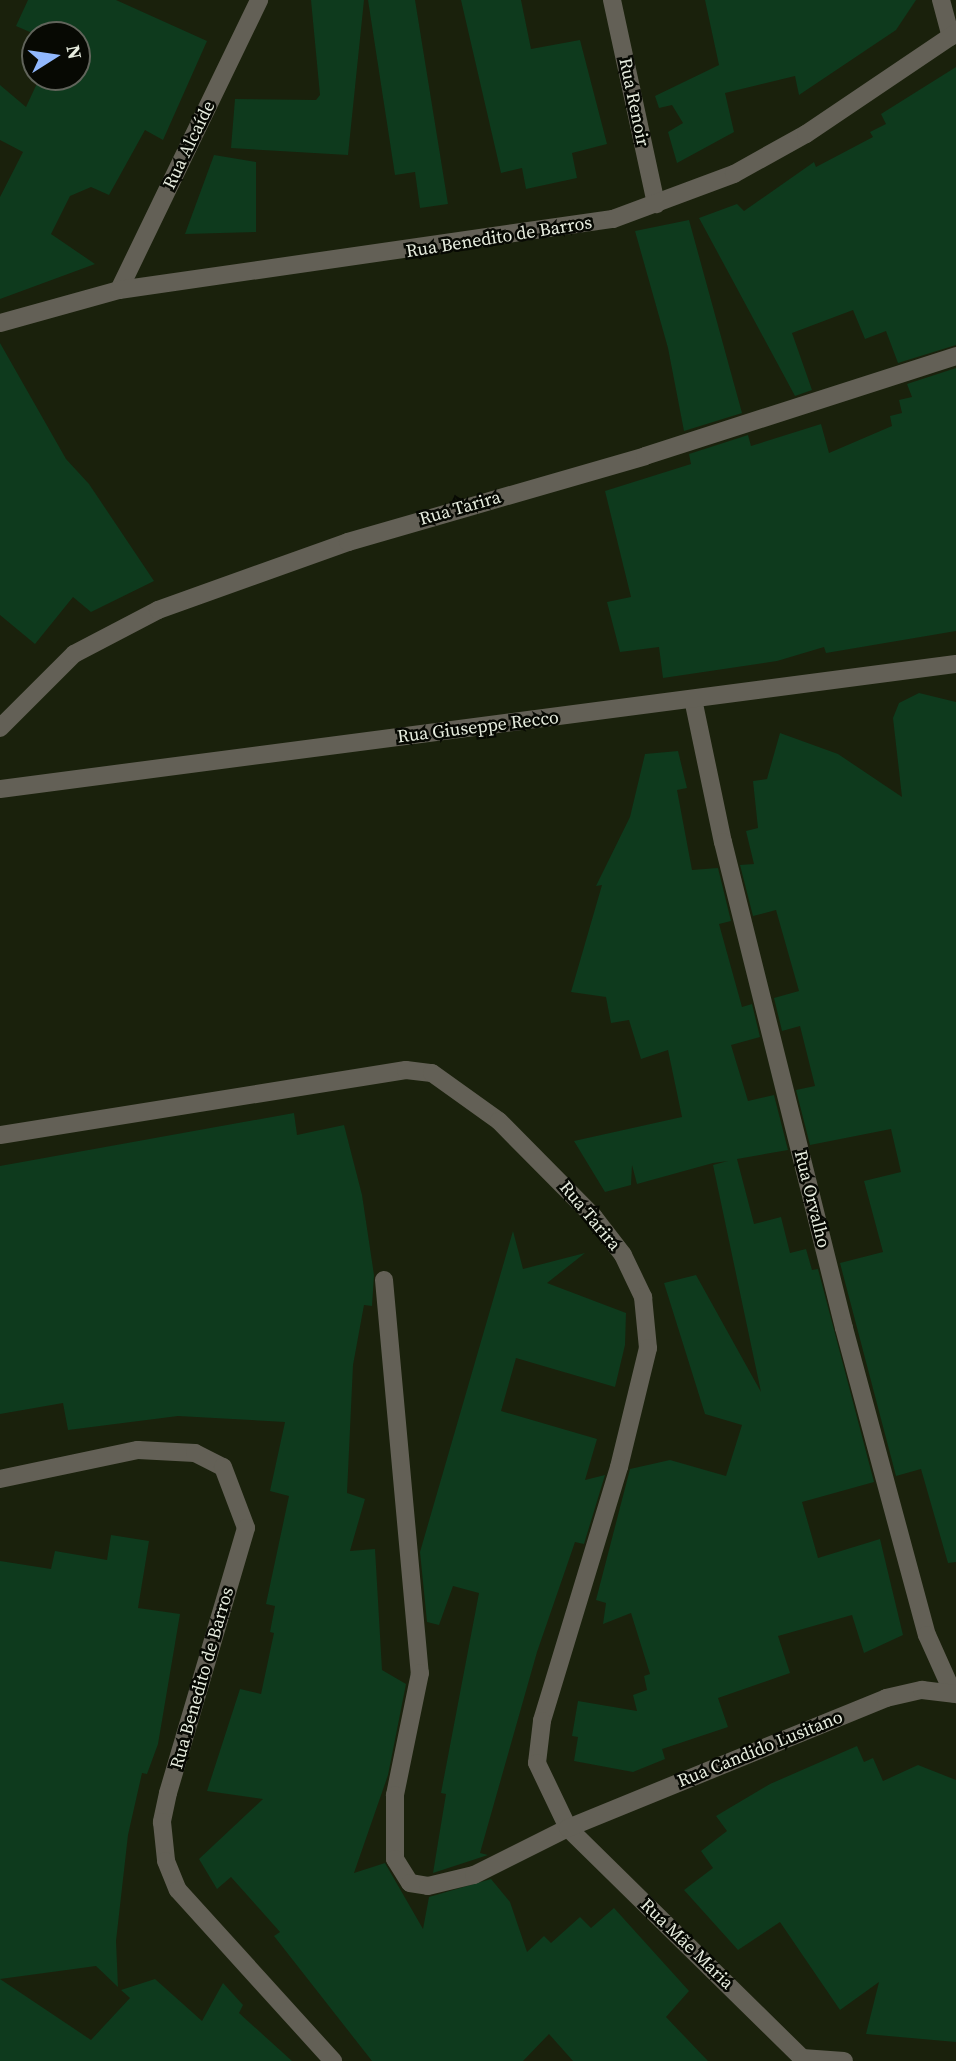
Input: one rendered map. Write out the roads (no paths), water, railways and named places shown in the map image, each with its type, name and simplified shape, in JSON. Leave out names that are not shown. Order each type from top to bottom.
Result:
[{"type":"street","name":"Rua Alcaíde","points":[[120,290],[259,0]]},
{"type":"street","name":"Rua Renoir","points":[[612,0],[656,204]]},
{"type":"street","points":[[941,0],[953,35]]},
{"type":"street","name":"Rua Benedito de Barros","points":[[0,323],[120,290],[586,223],[656,204],[734,174],[806,134],[953,35]]},
{"type":"street","name":"Rua Tarira","points":[[0,728],[74,654],[158,610],[348,542],[645,456],[956,356]]},
{"type":"street","name":"Rua Giuseppe Recco","points":[[0,789],[956,664]]},
{"type":"street","name":"Rua Orvalho","points":[[693,699],[723,842],[844,1328],[927,1635],[955,1693]]},
{"type":"street","name":"Rua Tarira","points":[[0,1135],[406,1070],[432,1073],[499,1121],[593,1216],[623,1255],[643,1297],[650,1327],[620,1467],[542,1721],[537,1763],[568,1828]]},
{"type":"street","name":"Rua Candido Lusitano","points":[[384,1280],[420,1673],[395,1796],[395,1859],[410,1883],[428,1886],[474,1875],[568,1828],[886,1698],[922,1690],[955,1693]]},
{"type":"street","name":"Rua Benedito de Barros","points":[[0,1479],[138,1450],[195,1453],[223,1467],[246,1528],[166,1803],[166,1861],[177,1890],[332,2061]]},
{"type":"street","name":"Rua Mãe Maria","points":[[568,1828],[804,2059]]},
{"type":"street","points":[[804,2059],[844,2061]]}]
